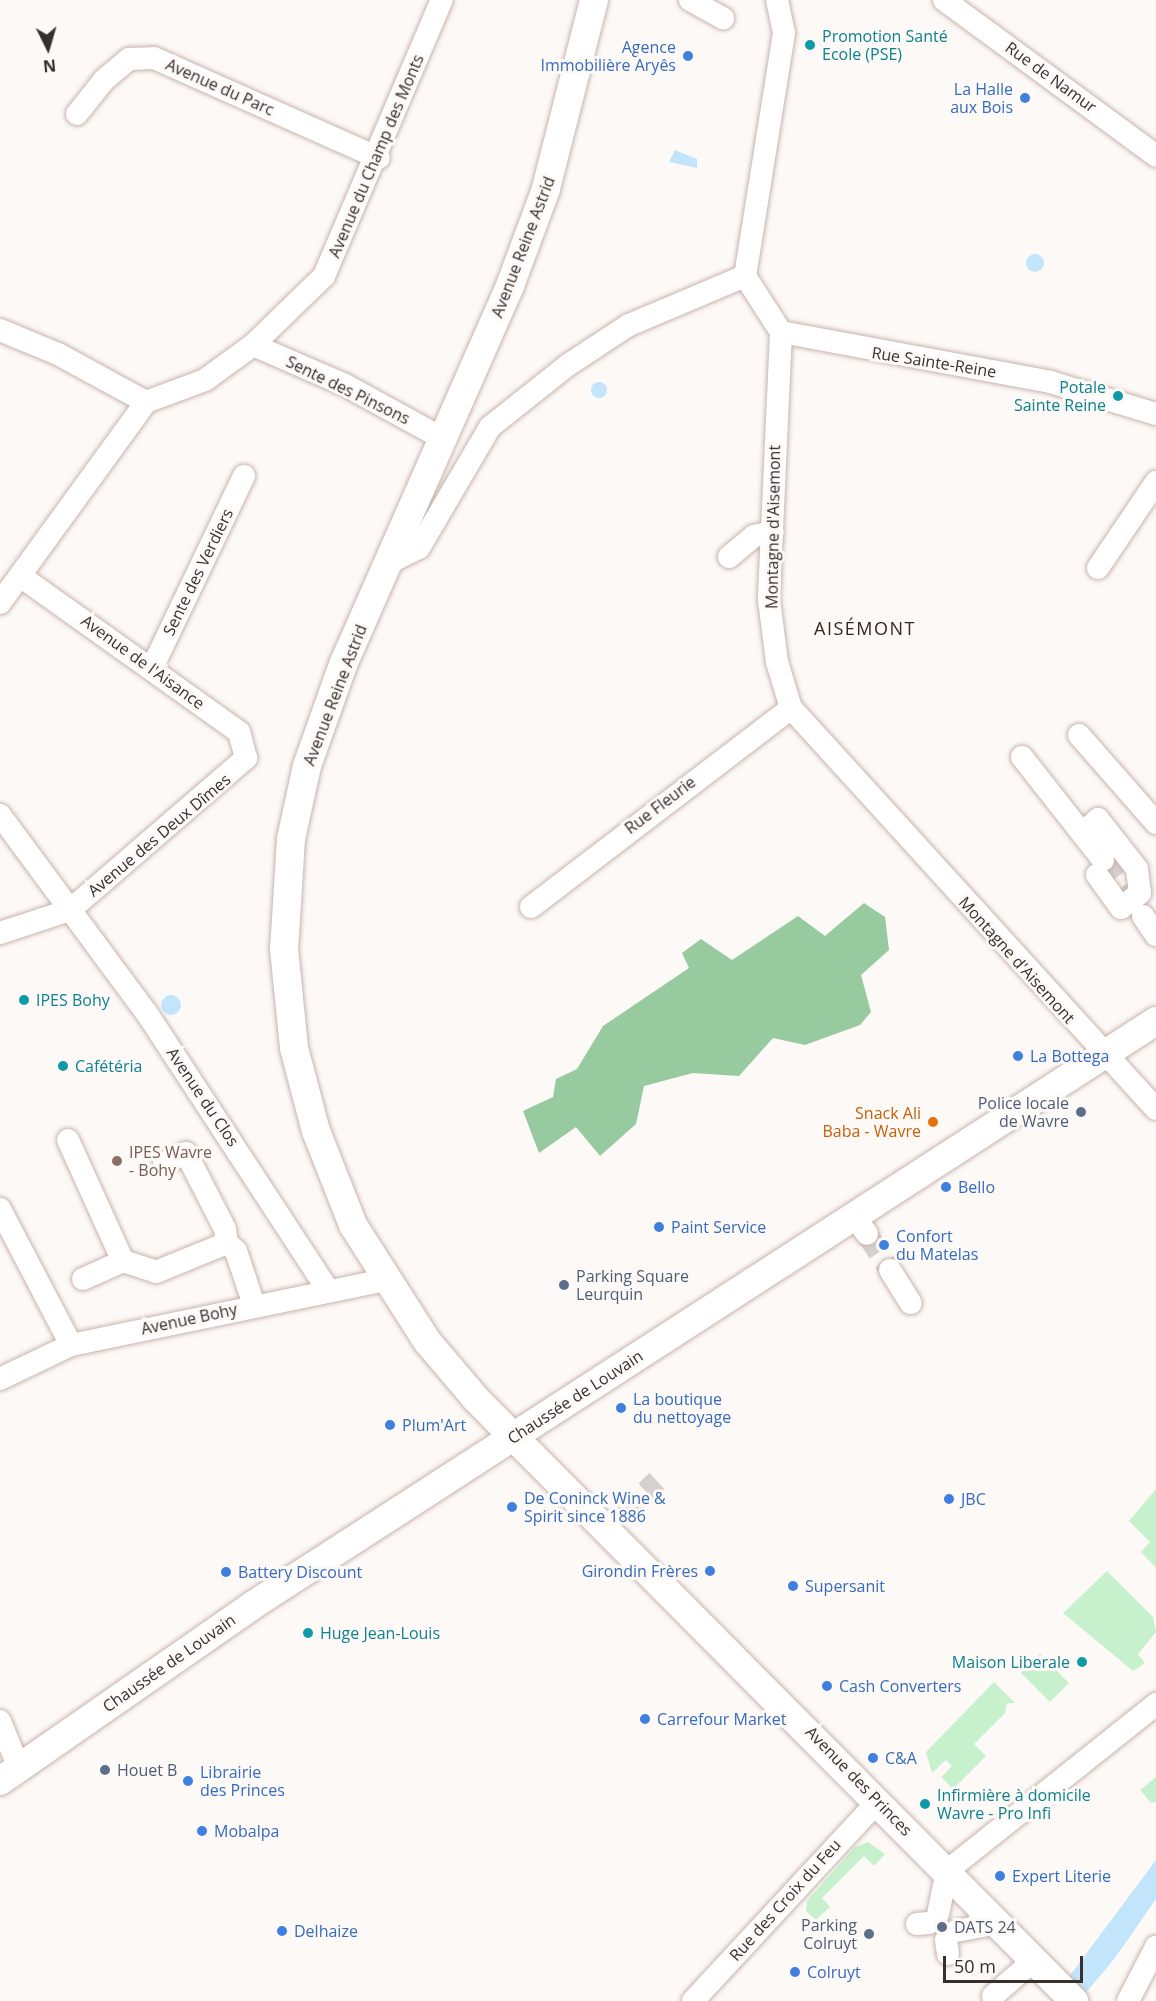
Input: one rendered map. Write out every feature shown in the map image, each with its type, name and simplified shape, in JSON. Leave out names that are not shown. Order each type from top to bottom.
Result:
[{"type":"main road","name":"Avenue Reine Astrid","points":[[514,1437],[427,1341],[384,1280],[353,1225],[316,1131],[294,1048],[284,949],[291,839],[307,766],[344,662],[390,562],[546,189],[594,0]]},
{"type":"main road","name":"Chaussée de Louvain","points":[[9,1774],[514,1437],[861,1225],[1103,1055],[1156,1021]]},
{"type":"main road","name":"Avenue des Princes","points":[[514,1437],[878,1801],[1074,2001]]},
{"type":"street","name":"Avenue du Champ des Monts","points":[[146,402],[205,380],[254,345],[324,276],[379,158],[442,0]]},
{"type":"street","points":[[690,0],[723,18]]},
{"type":"street","points":[[777,0],[784,33],[745,276],[781,333]]},
{"type":"street","name":"Rue de Namur","points":[[944,0],[1156,156]]},
{"type":"street","name":"Avenue du Parc","points":[[77,114],[104,80],[129,59],[154,58],[379,158]]},
{"type":"street","points":[[390,562],[419,548],[490,427],[568,365],[629,325],[745,276]]},
{"type":"street","points":[[0,330],[58,354],[146,402],[22,577],[0,603]]},
{"type":"street","name":"Rue Sainte-Reine","points":[[781,333],[1050,382],[1156,414]]},
{"type":"street","name":"Montagne d'Aisemont","points":[[781,333],[769,600],[777,662],[792,708],[1103,1055],[1156,1109]]},
{"type":"street","name":"Sente des Pinsons","points":[[254,345],[345,385],[442,438]]},
{"type":"street","name":"Sente des Verdiers","points":[[152,668],[244,476]]},
{"type":"street","points":[[1098,568],[1156,482]]},
{"type":"street","points":[[729,557],[754,536],[773,532]]},
{"type":"street","name":"Avenue de l'Aisance","points":[[22,577],[239,732],[246,758]]},
{"type":"street","name":"Rue Fleurie","points":[[531,907],[792,708]]},
{"type":"street","points":[[1078,735],[1156,823]]},
{"type":"street","points":[[1022,757],[1082,833],[1121,908],[1140,893],[1137,869],[1098,819],[1082,833]]},
{"type":"street","name":"Avenue des Deux Dîmes","points":[[70,910],[246,758]]},
{"type":"street","name":"Avenue du Clos","points":[[0,815],[146,1012],[328,1290]]},
{"type":"street","points":[[0,933],[70,910]]},
{"type":"street","points":[[68,1140],[123,1261]]},
{"type":"street","points":[[164,1163],[186,1153],[225,1229],[227,1244],[236,1251],[254,1305]]},
{"type":"street","points":[[0,1209],[71,1345]]},
{"type":"street","points":[[83,1279],[123,1261],[156,1272],[227,1244]]},
{"type":"street","points":[[890,1270],[911,1303]]},
{"type":"street","name":"Avenue Bohy","points":[[0,1379],[71,1345],[254,1305],[384,1280]]},
{"type":"street","points":[[928,1920],[947,1871],[1156,1704]]},
{"type":"street","points":[[0,1721],[9,1774]]},
{"type":"street","name":"Rue des Croix du Feu","points":[[693,2001],[878,1801]]},
{"type":"street","points":[[950,1942],[998,1923]]},
{"type":"street","points":[[1128,2001],[1156,1947]]},
{"type":"street","points":[[993,1996],[1043,1970]]},
{"type":"green space","points":[[864,903],[885,917],[889,950],[861,975],[871,1012],[860,1025],[805,1045],[773,1038],[739,1076],[693,1073],[644,1086],[636,1124],[600,1156],[576,1127],[539,1153],[523,1111],[553,1097],[556,1079],[577,1069],[603,1026],[689,968],[682,953],[701,939],[732,960],[798,916],[825,936]]},
{"type":"green space","points":[[1156,1489],[1156,1568],[1141,1552],[1150,1542],[1129,1521]]},
{"type":"green space","points":[[1107,1571],[1153,1617],[1156,1632],[1138,1654],[1145,1663],[1133,1671],[1063,1613]]},
{"type":"green space","points":[[1040,1654],[1069,1683],[1050,1702],[1021,1673]]},
{"type":"green space","points":[[994,1682],[1015,1703],[1007,1703],[1005,1713],[974,1744],[986,1756],[953,1789],[941,1777],[952,1766],[946,1760],[932,1773],[926,1752]]},
{"type":"green space","points":[[1156,1777],[1156,1802],[1151,1803],[1140,1790]]},
{"type":"green space","points":[[868,1842],[885,1854],[874,1866],[864,1856],[822,1898],[830,1907],[816,1920],[806,1911],[807,1901],[855,1847]]},
{"type":"water","points":[[675,150],[697,159],[697,168],[669,162]]},
{"type":"water","points":[[1035,254],[1043,259],[1044,263],[1039,271],[1035,272],[1027,267],[1026,263],[1031,255]]},
{"type":"water","points":[[596,382],[602,382],[607,390],[605,396],[596,398],[591,393],[591,387]]},
{"type":"water","points":[[167,995],[175,995],[181,1001],[181,1009],[175,1015],[167,1015],[161,1009],[161,1001]]},
{"type":"water","points":[[1156,1860],[1156,1899],[1115,1958],[1079,2001],[1051,2001]]},
{"type":"tunnel","points":[[1103,860],[1142,915]]},
{"type":"tunnel","points":[[867,1234],[890,1270]]},
{"type":"tunnel","points":[[622,1514],[657,1481]]},
{"type":"place","name":"Promotion Santé Ecole (PSE)","points":[[810,45]]},
{"type":"place","name":"Agence Immobilière Aryês","points":[[688,56]]},
{"type":"place","name":"La Halle aux Bois","points":[[1025,98]]},
{"type":"place","name":"Potale Sainte Reine","points":[[1118,396]]},
{"type":"place","name":"IPES Bohy","points":[[24,1000]]},
{"type":"place","name":"La Bottega","points":[[1018,1056]]},
{"type":"place","name":"Cafétéria","points":[[63,1066]]},
{"type":"place","name":"Police locale de Wavre","points":[[1081,1112]]},
{"type":"place","name":"Snack Ali Baba - Wavre","points":[[933,1122]]},
{"type":"place","name":"IPES Wavre - Bohy","points":[[117,1161]]},
{"type":"place","name":"Bello","points":[[946,1187]]},
{"type":"place","name":"Paint Service","points":[[659,1227]]},
{"type":"place","name":"Confort du Matelas","points":[[884,1245]]},
{"type":"place","name":"Parking Square Leurquin","points":[[564,1285]]},
{"type":"place","name":"La boutique du nettoyage","points":[[621,1408]]},
{"type":"place","name":"Plum'Art","points":[[390,1425]]},
{"type":"place","name":"JBC","points":[[949,1499]]},
{"type":"place","name":"De Coninck Wine & Spirit since 1886","points":[[512,1507]]},
{"type":"place","name":"Girondin Frères","points":[[710,1571]]},
{"type":"place","name":"Battery Discount","points":[[226,1572]]},
{"type":"place","name":"Supersanit","points":[[793,1586]]},
{"type":"place","name":"Huge Jean-Louis","points":[[308,1633]]},
{"type":"place","name":"Maison Liberale","points":[[1082,1662]]},
{"type":"place","name":"Cash Converters","points":[[827,1686]]},
{"type":"place","name":"Carrefour Market","points":[[645,1719]]},
{"type":"place","name":"C&A","points":[[873,1758]]},
{"type":"place","name":"Houet B","points":[[105,1770]]},
{"type":"place","name":"Librairie des Princes","points":[[188,1781]]},
{"type":"place","name":"Infirmière à domicile Wavre - Pro Infi","points":[[925,1804]]},
{"type":"place","name":"Mobalpa","points":[[202,1831]]},
{"type":"place","name":"Expert Literie","points":[[1000,1876]]},
{"type":"place","name":"DATS 24","points":[[942,1927]]},
{"type":"place","name":"Delhaize","points":[[282,1931]]},
{"type":"place","name":"Parking Colruyt","points":[[869,1934]]},
{"type":"place","name":"Colruyt","points":[[795,1972]]},
{"type":"district","name":"AISÉMONT","points":[[865,628]]}]
